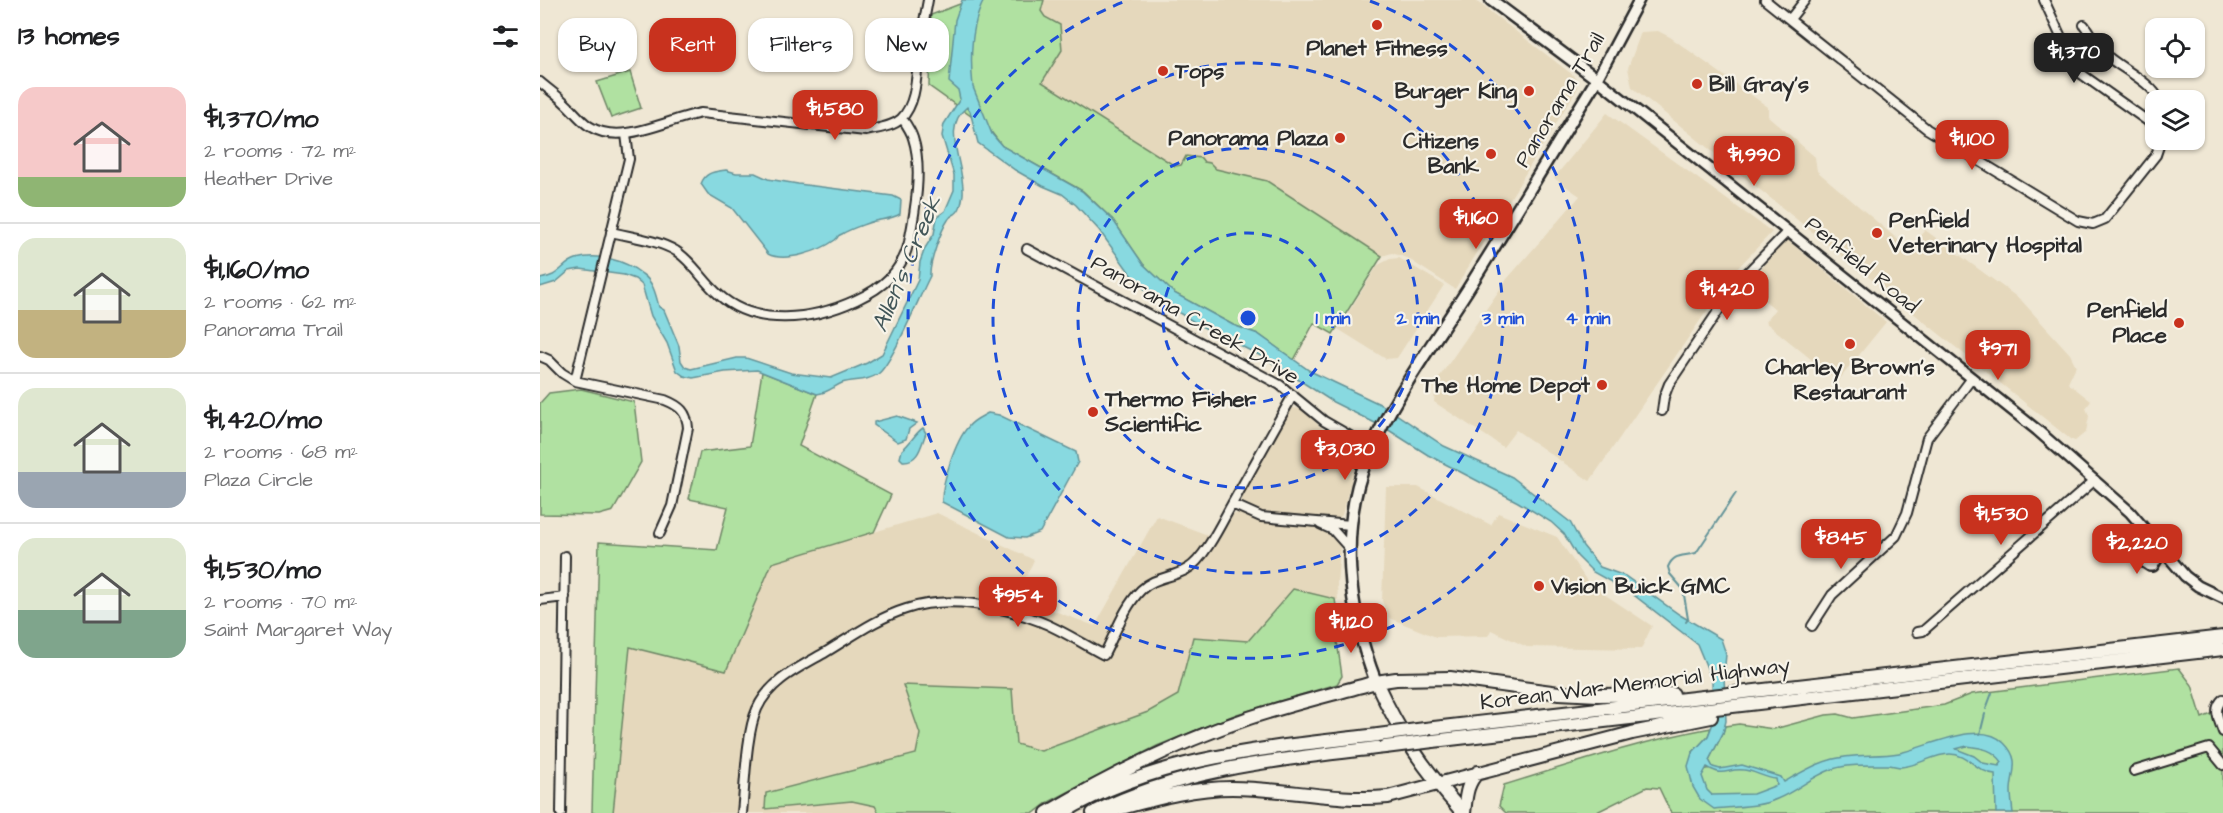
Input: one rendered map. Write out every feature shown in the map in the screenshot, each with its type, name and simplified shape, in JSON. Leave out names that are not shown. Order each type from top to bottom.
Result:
[{"type":"main road","name":"Penfield Road","points":[[1491,0],[1597,79]]},
{"type":"main road","name":"Panorama Trail","points":[[1376,682],[1363,645],[1354,602],[1350,549],[1351,525],[1361,477],[1371,448],[1597,79]]},
{"type":"main road","name":"Korean War Memorial Highway","points":[[1741,703],[2223,637]]},
{"type":"main road","name":"Korean War Memorial Highway","points":[[1093,813],[1149,788],[1216,770],[1292,758],[1694,706],[1725,694],[1741,703],[1807,699],[2223,649]]},
{"type":"main road","points":[[1047,813],[1092,786],[1190,740],[1249,718],[1376,682],[1396,679],[1450,678],[1559,693],[1610,695],[1694,706],[1741,703]]},
{"type":"main road","points":[[1376,682],[1407,741],[1438,784],[1464,813]]},
{"type":"main road","points":[[1102,813],[1161,796],[1197,790],[1233,788],[1329,798],[1388,797],[1632,733],[1694,706]]},
{"type":"main road","name":"Korean War Memorial Highway","points":[[1062,813],[1139,778],[1205,759],[1241,752],[1425,729],[1694,706]]},
{"type":"main road","points":[[1464,813],[1470,779],[1478,772]]},
{"type":"street","points":[[540,82],[566,103],[586,124],[597,131],[626,134],[701,112],[866,131],[891,125],[902,118],[913,96],[928,0]]},
{"type":"street","name":"Panorama Trail","points":[[1597,79],[1639,0]]},
{"type":"street","points":[[1765,0],[1927,129],[2078,221],[2086,224],[2099,223],[2105,219],[2158,150]]},
{"type":"street","points":[[1790,19],[1805,0]]},
{"type":"street","points":[[2044,0],[2072,61],[2080,73],[2145,119]]},
{"type":"street","points":[[2084,25],[2104,54],[2152,90]]},
{"type":"street","name":"Penfield Road","points":[[1597,79],[1972,378],[2130,512],[2186,576],[2206,591],[2223,598]]},
{"type":"street","points":[[611,232],[667,246],[676,251],[717,293],[752,313],[763,316],[795,317],[843,306],[881,286],[894,275],[902,263],[907,248],[915,208],[917,168],[913,137],[902,118]]},
{"type":"street","points":[[575,381],[629,159],[626,134]]},
{"type":"street","points":[[1662,411],[1669,384],[1729,295],[1788,231]]},
{"type":"street","name":"Panorama Creek Drive","points":[[1027,249],[1280,385],[1333,427],[1371,448]]},
{"type":"street","points":[[540,356],[549,360],[575,381],[665,400],[676,404],[683,411],[687,418],[686,440],[672,506],[660,533]]},
{"type":"street","points":[[1812,626],[1832,595],[1896,536],[1907,513],[1927,438],[1972,378]]},
{"type":"street","points":[[742,813],[751,729],[757,710],[767,693],[784,676],[904,609],[944,602],[974,604],[1040,621],[1104,655],[1138,593],[1154,581],[1180,573],[1199,560],[1293,395]]},
{"type":"street","points":[[1917,632],[1923,631],[2095,480]]},
{"type":"street","points":[[1232,504],[1261,517],[1351,525]]},
{"type":"street","points":[[1316,522],[1332,530],[1350,549]]},
{"type":"street","points":[[2142,527],[2144,562],[2153,566],[2162,551]]},
{"type":"street","points":[[561,813],[565,556]]},
{"type":"street","points":[[540,600],[565,597]]},
{"type":"street","points":[[2223,699],[2217,706],[2217,712],[2223,732]]},
{"type":"street","points":[[2134,771],[2209,748],[2223,765]]},
{"type":"shaded area","name":"Panorama Plaza","points":[[1044,0],[1475,0],[1573,75],[1577,89],[1455,289],[1407,258],[1392,253],[1382,256],[1267,181],[1216,169],[1210,163],[1175,166],[1042,82],[1062,50],[1041,11]]},
{"type":"shaded area","points":[[1658,31],[1670,37],[1768,107],[1768,116],[1815,157],[1817,171],[1909,249],[1925,230],[2021,300],[2070,354],[2076,366],[2068,383],[2091,401],[2086,408],[2089,416],[2086,432],[2075,441],[2070,439],[1632,87],[1628,68],[1641,32]]},
{"type":"shaded area","points":[[1607,113],[1772,232],[1732,274],[1590,481],[1516,430],[1503,447],[1434,402],[1436,382],[1507,279],[1580,196],[1554,178]]},
{"type":"shaded area","points":[[1786,239],[1886,322],[1838,381],[1765,322],[1775,309],[1747,286]]},
{"type":"shaded area","points":[[1399,258],[1444,285],[1397,358],[1386,359],[1338,329],[1378,265],[1390,259]]},
{"type":"shaded area","points":[[1293,408],[1301,409],[1324,430],[1354,448],[1357,459],[1342,515],[1337,520],[1259,513],[1242,502],[1242,493],[1287,413]]},
{"type":"shaded area","points":[[1386,487],[1418,487],[1491,525],[1498,513],[1557,537],[1589,584],[1652,626],[1641,649],[1527,647],[1491,630],[1488,636],[1436,637],[1389,618],[1382,601]]},
{"type":"shaded area","points":[[937,513],[1034,560],[1016,597],[1095,626],[1157,516],[1216,538],[1228,517],[1238,513],[1259,521],[1297,523],[1325,528],[1335,536],[1340,548],[1338,600],[1293,589],[1248,641],[1193,637],[1179,695],[1148,712],[1041,751],[1016,744],[903,685],[920,734],[916,754],[766,794],[765,809],[852,801],[875,806],[879,813],[613,813],[630,647],[726,671],[772,563]]},
{"type":"green space","points":[[984,0],[1044,0],[1041,11],[1045,17],[1060,25],[1062,50],[1042,82],[1175,166],[1181,165],[1186,156],[1201,158],[1216,169],[1267,181],[1382,256],[1333,334],[1314,323],[1294,360],[1258,334],[1233,325],[1174,293],[1143,264],[1113,220],[1083,191],[1002,146],[989,129],[929,86],[929,72],[949,72],[949,18],[931,18],[931,15],[965,2],[982,3]]},
{"type":"green space","points":[[630,72],[641,108],[611,118],[597,82]]},
{"type":"green space","points":[[762,372],[817,394],[799,446],[891,495],[874,532],[772,563],[726,671],[630,647],[613,813],[592,813],[599,542],[717,550],[728,507],[689,499],[700,452],[750,446]]},
{"type":"green space","points":[[581,389],[634,402],[641,462],[613,511],[599,515],[540,514],[540,403],[549,393]]},
{"type":"green space","points":[[1293,589],[1335,599],[1338,620],[1331,621],[1335,627],[1342,676],[1337,684],[1237,714],[1157,746],[1047,803],[1034,813],[879,813],[875,806],[852,801],[765,809],[766,793],[916,754],[920,734],[903,685],[1012,689],[1016,744],[1041,751],[1148,712],[1178,695],[1193,637],[1248,641]]},
{"type":"green space","points":[[2179,668],[2192,685],[2202,718],[2223,709],[2223,813],[1671,813],[1659,788],[1647,787],[1595,813],[1506,813],[1499,806],[1504,785],[1685,733],[1711,728],[1708,736],[1692,753],[1690,772],[1713,768],[1709,760],[1725,726],[1739,724],[1774,729],[1826,715],[1838,714],[1853,718],[1944,705],[1972,694]]},
{"type":"water","points":[[962,0],[984,0],[974,31],[972,76],[973,87],[992,134],[1002,146],[1082,191],[1113,220],[1143,264],[1174,293],[1233,325],[1258,334],[1310,371],[1384,406],[1444,446],[1512,477],[1570,522],[1583,546],[1600,567],[1625,576],[1680,615],[1721,639],[1726,654],[1724,676],[1726,721],[1723,733],[1709,760],[1713,767],[1720,769],[1742,765],[1781,777],[1784,782],[1818,764],[1838,758],[1899,753],[1953,737],[1982,733],[1994,736],[2004,743],[2014,760],[2011,790],[2013,813],[1996,813],[1995,774],[1983,770],[1962,757],[1950,754],[1901,767],[1867,765],[1840,767],[1825,772],[1769,802],[1714,809],[1700,799],[1693,787],[1688,766],[1692,753],[1708,736],[1713,723],[1712,680],[1697,644],[1631,593],[1593,572],[1577,556],[1564,534],[1551,522],[1428,455],[1387,429],[1333,402],[1265,358],[1199,325],[1153,297],[1135,280],[1099,230],[1076,205],[1062,194],[1015,170],[978,143],[967,107],[959,116],[954,136],[963,183],[961,205],[957,212],[949,218],[942,231],[933,256],[930,276],[898,344],[884,368],[874,377],[842,383],[817,394],[757,370],[725,372],[693,378],[684,376],[677,371],[667,343],[651,316],[642,285],[635,279],[624,275],[580,269],[569,271],[556,282],[540,287],[540,279],[553,275],[569,262],[584,257],[602,257],[628,265],[646,277],[651,284],[659,307],[664,310],[679,346],[681,361],[685,367],[691,369],[746,358],[791,373],[831,378],[882,354],[918,280],[920,262],[934,234],[937,217],[945,211],[954,190],[954,175],[942,136],[944,124],[960,99],[958,90],[949,82],[955,20]],"holes":[[[1967,746],[1991,752],[2002,762],[1999,766],[1983,763],[1974,756],[1956,749]],[[1707,767],[1718,772],[1748,771],[1776,779],[1777,785],[1753,794],[1712,795],[1707,790],[1702,776]]]},
{"type":"water","points":[[726,170],[736,173],[755,173],[768,179],[798,184],[893,196],[901,200],[900,214],[852,229],[812,252],[784,257],[775,256],[768,254],[732,208],[708,194],[701,184],[708,175]]},
{"type":"water","points":[[988,413],[999,415],[1076,452],[1078,462],[1040,532],[1025,538],[1009,537],[942,502],[947,474],[963,433],[977,419]]},
{"type":"water","points":[[897,416],[917,423],[909,429],[906,439],[898,442],[874,425],[874,422]]},
{"type":"water","points":[[923,428],[926,433],[919,452],[913,459],[903,461],[900,458],[902,450]]},
{"type":"waterway","points":[[1686,622],[1688,619],[1683,589],[1670,574],[1668,567],[1676,557],[1696,553],[1736,493]]},
{"type":"waterway","points":[[1986,709],[1992,693]]},
{"type":"waterway","points":[[1980,734],[1985,714]]},
{"type":"place","name":"Planet Fitness","points":[[1377,25]]},
{"type":"place","name":"Tops","points":[[1163,71]]},
{"type":"place","name":"Bill Gray's","points":[[1697,84]]},
{"type":"place","name":"Burger King","points":[[1529,91]]},
{"type":"place","name":"Panorama Plaza","points":[[1340,138]]},
{"type":"place","name":"Citizens Bank","points":[[1491,154]]},
{"type":"place","name":"Penfield Veterinary Hospital","points":[[1877,233]]},
{"type":"place","name":"Penfield Place","points":[[2179,323]]},
{"type":"place","name":"Charley Brown's Restaurant","points":[[1850,344]]},
{"type":"place","name":"The Home Depot","points":[[1602,385]]},
{"type":"place","name":"Thermo Fisher Scientific","points":[[1093,412]]},
{"type":"place","name":"Vision Buick GMC","points":[[1539,586]]},
{"type":"water label","name":"Allen's Creek","points":[[907,264]]}]
